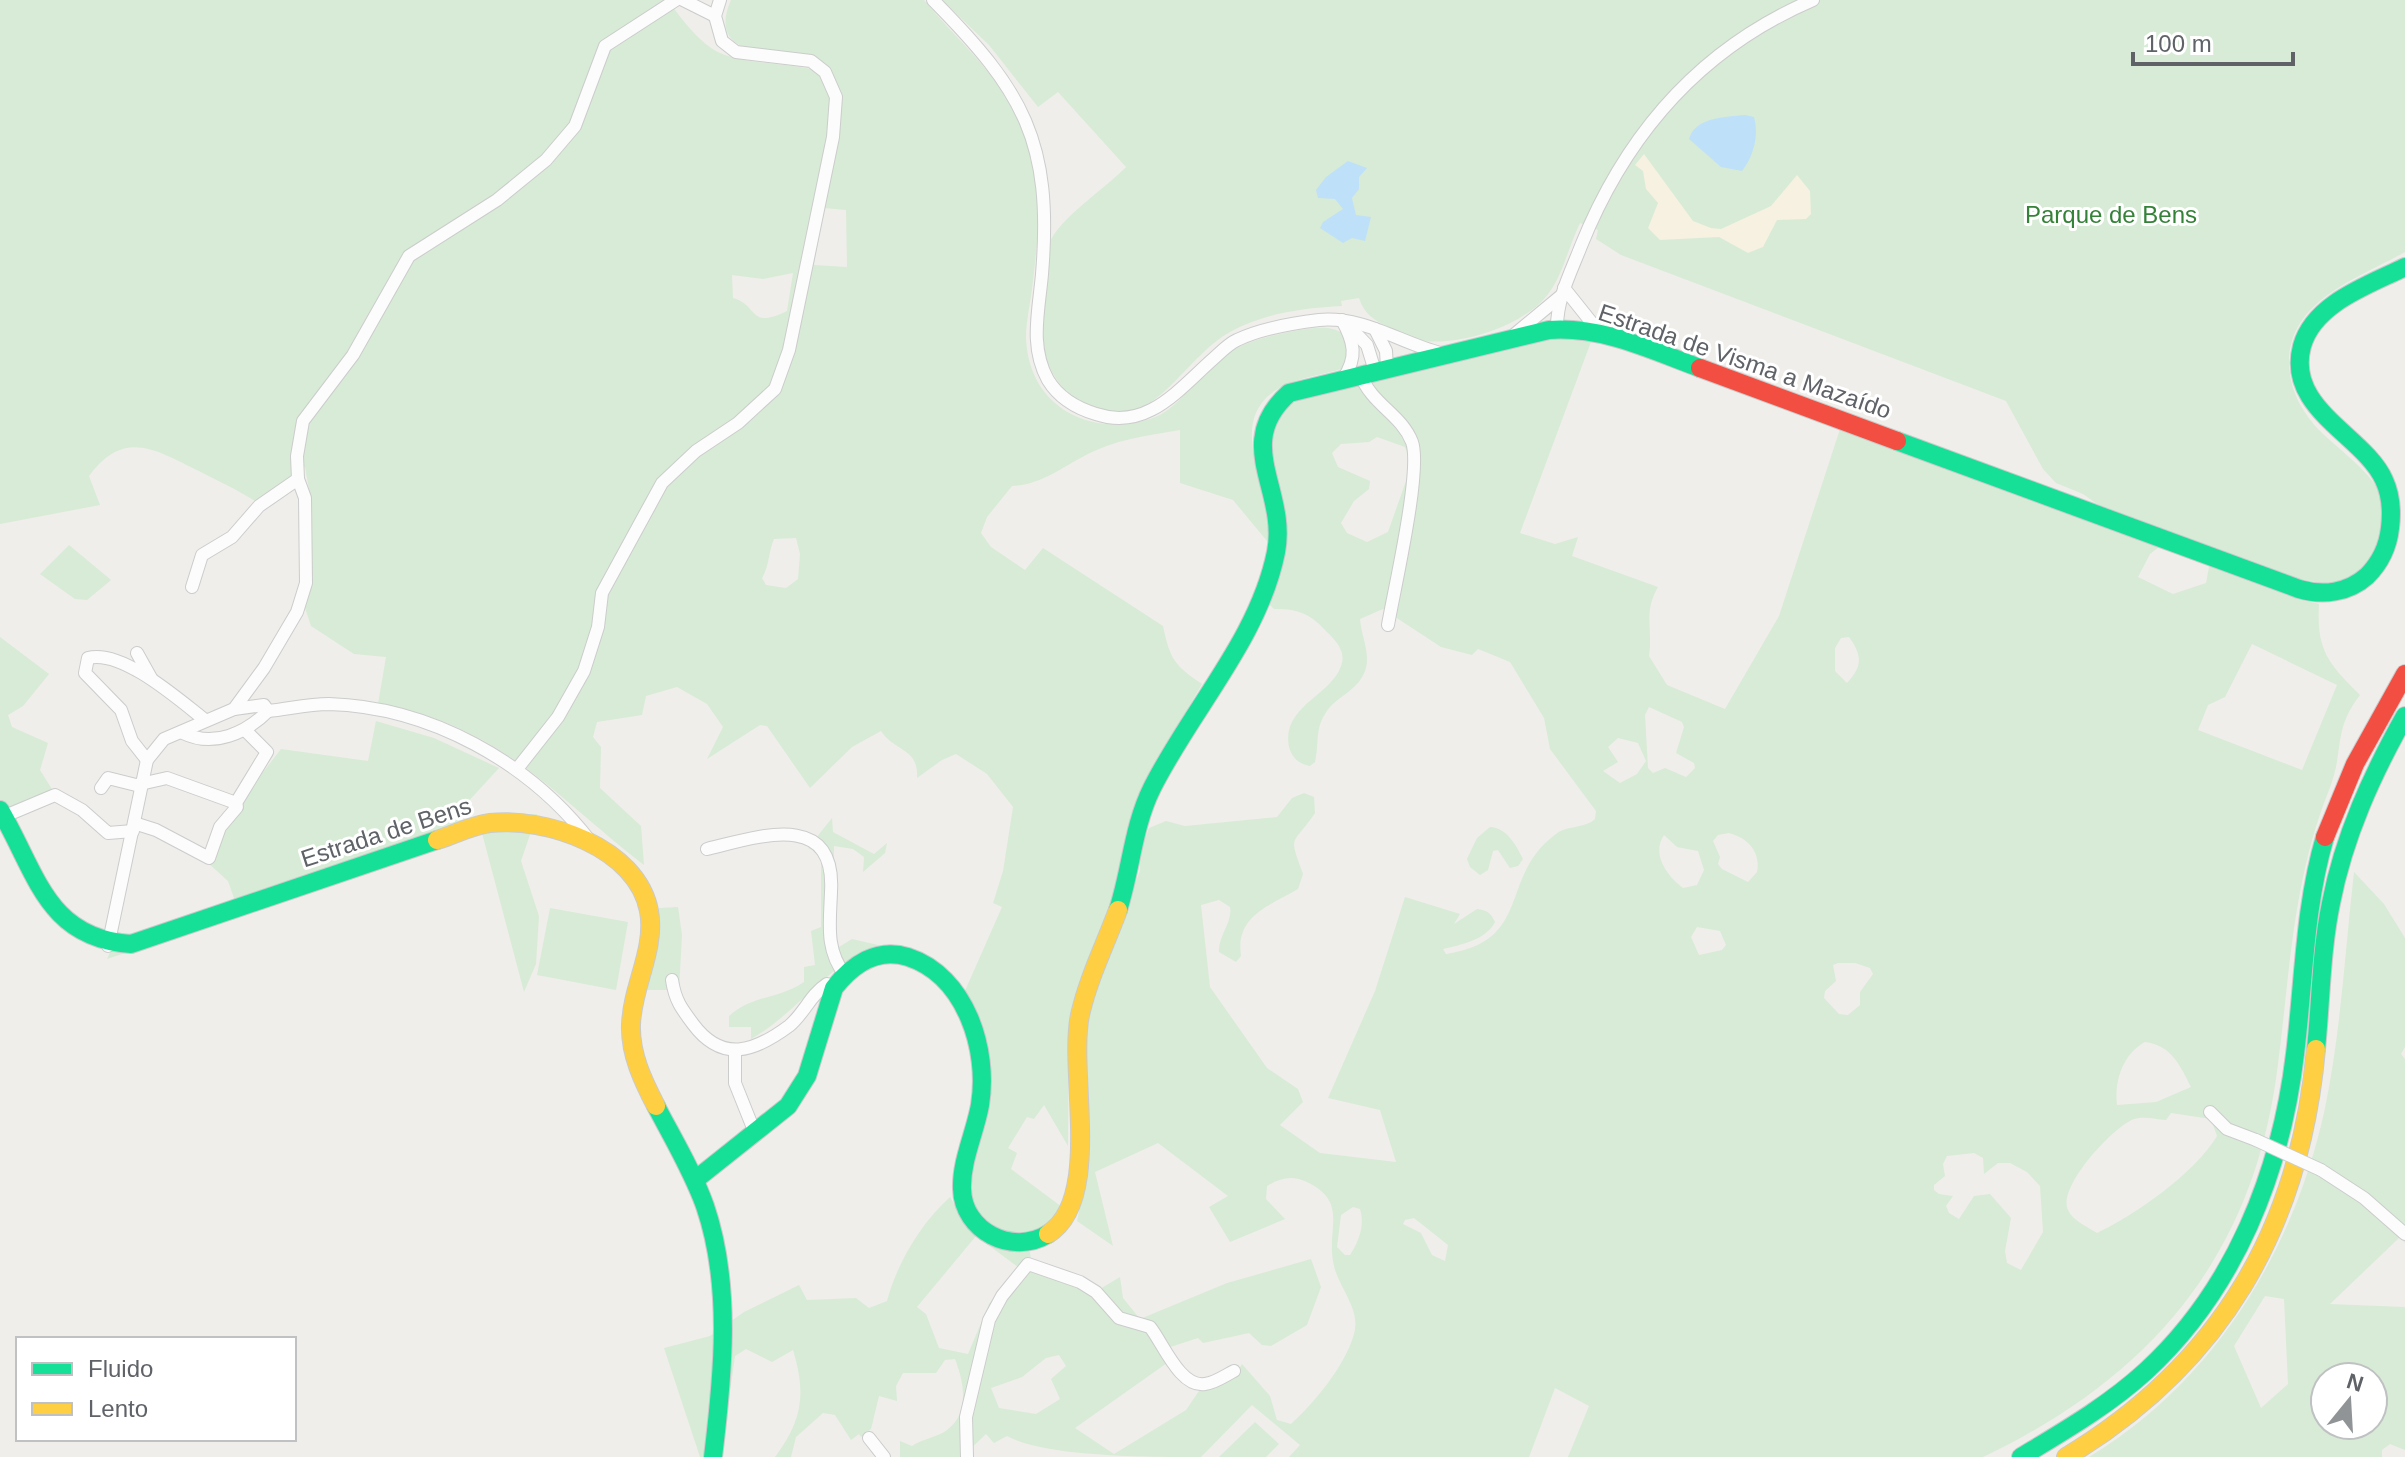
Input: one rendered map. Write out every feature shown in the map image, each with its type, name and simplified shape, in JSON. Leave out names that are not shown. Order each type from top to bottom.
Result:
[{"type":"main road","name":"Estrada de Visma a Mazaído","points":[[1022,1243],[1053,1231],[1067,1215],[1075,1198],[1076,1063],[1080,1015],[1094,966],[1123,894],[1144,808],[1244,626],[1272,564],[1278,521],[1259,441],[1262,421],[1272,406],[1289,393],[1557,327],[1614,336],[2286,584],[2321,593],[2357,584],[2380,566],[2393,538],[2397,516],[2392,490],[2383,477],[2310,399],[2303,385],[2301,350],[2311,321],[2324,309],[2405,267]]},
{"type":"main road","points":[[2021,1457],[2082,1421],[2147,1370],[2203,1307],[2233,1260],[2272,1168],[2285,1119],[2307,926],[2319,861],[2334,813],[2361,752],[2405,674]]},
{"type":"main road","points":[[2066,1457],[2141,1407],[2190,1358],[2232,1304],[2285,1197],[2302,1148],[2307,1118],[2337,874],[2358,807],[2405,716]]},
{"type":"main road","points":[[2,813],[48,900],[81,933],[108,946]]},
{"type":"main road","name":"Estrada de Bens","points":[[108,946],[131,944],[465,828],[488,823],[569,824],[590,841],[642,891],[650,914],[631,1012],[632,1047],[695,1180],[714,1249],[725,1354],[713,1457]]},
{"type":"main road","points":[[695,1180],[755,1133],[799,1091],[840,981],[866,959],[894,954],[920,962],[954,991],[974,1032],[981,1080],[962,1191],[966,1212],[976,1226],[993,1237],[1022,1243]]},
{"type":"street","points":[[108,946],[147,760],[164,739],[234,709],[264,668],[303,598],[305,498],[298,479],[297,456],[303,421],[353,355],[409,256],[497,200],[546,160],[575,126],[605,46],[676,0]]},
{"type":"street","points":[[683,0],[715,16]]},
{"type":"street","points":[[517,769],[558,717],[584,671],[598,627],[602,593],[662,483],[696,451],[738,423],[775,389],[789,350],[833,137],[836,97],[825,72],[811,61],[736,52],[722,41],[715,16],[720,0]]},
{"type":"street","points":[[933,0],[984,52],[1021,107],[1036,145],[1041,181],[1043,270],[1036,335],[1040,365],[1055,391],[1078,408],[1108,418],[1132,419],[1153,413],[1235,340],[1289,326],[1342,320],[1448,355]]},
{"type":"street","points":[[1557,327],[1563,292],[1606,189],[1656,114],[1701,67],[1725,48],[1813,0]]},
{"type":"street","points":[[1563,292],[1596,328],[1614,336]]},
{"type":"street","points":[[1512,337],[1563,292]]},
{"type":"street","points":[[1342,320],[1353,340],[1354,353],[1366,373]]},
{"type":"street","points":[[1342,320],[1367,345],[1366,390],[1381,408],[1400,422],[1413,444],[1413,472],[1388,625]]},
{"type":"street","points":[[1366,373],[1386,351],[1375,329]]},
{"type":"street","points":[[192,587],[202,555],[232,537],[259,506],[298,479]]},
{"type":"street","points":[[137,653],[152,680]]},
{"type":"street","points":[[147,760],[132,741],[121,710],[90,679],[84,665],[88,658],[99,655],[152,680],[205,720]]},
{"type":"street","points":[[183,733],[206,740],[245,730],[268,711],[326,704],[394,715],[466,740],[517,769],[557,805],[569,824]]},
{"type":"street","points":[[234,709],[264,705],[268,711]]},
{"type":"street","points":[[2,813],[55,795],[82,810],[108,833],[133,827],[156,830],[209,858],[220,827],[237,807],[236,803],[267,752],[245,730]]},
{"type":"street","points":[[101,788],[108,778],[136,785],[167,778],[236,803]]},
{"type":"street","points":[[543,826],[552,818],[557,805]]},
{"type":"street","points":[[672,980],[675,1003],[707,1043],[735,1051],[759,1044],[792,1024],[817,990],[840,981],[828,931],[832,888],[827,852],[819,842],[809,836],[783,836],[707,849]]},
{"type":"street","points":[[735,1051],[735,1083],[755,1133]]},
{"type":"street","points":[[2210,1112],[2227,1129],[2321,1170],[2364,1198],[2405,1234]]},
{"type":"street","points":[[1022,1243],[1028,1264]]},
{"type":"street","points":[[1028,1264],[1080,1282],[1096,1292],[1119,1318],[1150,1327],[1171,1360],[1197,1384],[1207,1384],[1234,1371]]},
{"type":"street","points":[[967,1457],[966,1417],[989,1320],[1002,1296],[1028,1264]]},
{"type":"street","points":[[869,1438],[884,1457]]},
{"type":"green space","points":[[0,0],[668,0],[696,35],[716,51],[740,59],[821,72],[814,55],[765,52],[736,43],[728,33],[726,19],[731,0],[924,0],[1005,94],[1027,138],[1034,163],[1038,210],[1036,258],[1026,331],[1029,361],[1038,382],[1050,398],[1066,411],[1084,420],[1105,424],[1127,424],[1150,419],[1168,409],[1221,357],[1240,346],[1271,336],[1315,328],[1334,329],[1346,335],[1348,352],[1344,368],[1279,388],[1262,403],[1254,420],[1252,439],[1265,500],[1267,541],[1233,500],[1180,483],[1180,430],[1109,445],[1046,477],[1012,486],[987,517],[981,533],[991,547],[1025,570],[1043,548],[1163,626],[1175,660],[1202,684],[1142,787],[1130,821],[1116,887],[1069,1023],[1068,1146],[1044,1105],[1034,1119],[1027,1117],[1008,1148],[1017,1153],[1011,1169],[1062,1207],[1044,1227],[1029,1234],[1011,1234],[993,1228],[973,1209],[969,1195],[989,1070],[984,1030],[964,993],[1002,907],[993,903],[1003,871],[1013,807],[987,774],[956,754],[917,778],[917,768],[910,755],[881,731],[852,747],[810,788],[767,726],[760,725],[707,759],[723,727],[707,704],[677,687],[646,696],[642,715],[597,722],[593,737],[601,747],[600,788],[641,826],[644,865],[552,788],[492,745],[421,714],[378,704],[386,657],[354,654],[311,626],[305,608],[311,570],[308,523],[312,506],[305,467],[255,501],[169,456],[142,448],[129,448],[115,452],[102,461],[89,476],[100,505],[0,524]],"holes":[[[824,208],[846,210],[847,267],[814,265]],[[793,273],[787,311],[760,317],[733,298],[732,275],[763,279]],[[796,538],[800,554],[798,579],[786,588],[766,585],[762,578],[774,539]]]},
{"type":"green space","name":"Parque de Bens","points":[[942,0],[2405,0],[2405,252],[2348,282],[2313,307],[2300,323],[2292,342],[2289,364],[2294,391],[2306,414],[2380,491],[2388,513],[2385,536],[2372,559],[2355,576],[2337,583],[2313,582],[2097,504],[2083,494],[2056,483],[2043,469],[2006,401],[1621,255],[1596,239],[1598,230],[1580,223],[1558,278],[1546,297],[1526,314],[1497,329],[1464,339],[1416,340],[1374,319],[1359,298],[1341,301],[1342,306],[1313,308],[1256,320],[1211,345],[1158,397],[1140,409],[1119,414],[1096,410],[1063,387],[1048,362],[1042,333],[1046,261],[1049,244],[1062,224],[1126,167],[1058,92],[1038,107],[989,45]]},
{"type":"green space","points":[[1546,336],[1592,339],[1520,533],[1555,544],[1578,537],[1572,556],[1658,587],[1651,605],[1649,656],[1667,685],[1725,709],[1779,616],[1841,426],[2164,543],[2150,554],[2138,577],[2173,594],[2206,583],[2209,567],[2217,563],[2293,597],[2319,604],[2322,645],[2333,665],[2360,695],[2342,730],[2334,776],[2317,824],[2300,891],[2266,1132],[2246,1194],[2219,1250],[2186,1301],[2145,1347],[2098,1388],[2044,1425],[1983,1457],[1568,1457],[1589,1406],[1555,1388],[1529,1457],[1289,1457],[1300,1445],[1252,1405],[1201,1457],[1127,1456],[1072,1452],[1024,1443],[1007,1436],[994,1443],[986,1434],[962,1457],[900,1457],[900,1441],[912,1446],[947,1430],[959,1415],[963,1397],[955,1359],[945,1360],[936,1373],[903,1373],[896,1386],[897,1401],[879,1396],[871,1429],[861,1437],[859,1434],[851,1440],[835,1415],[823,1413],[796,1437],[791,1457],[775,1457],[791,1431],[799,1406],[800,1380],[793,1350],[772,1362],[746,1349],[735,1356],[721,1457],[700,1457],[664,1348],[710,1336],[744,1312],[799,1285],[807,1300],[856,1298],[869,1308],[887,1301],[911,1244],[950,1197],[974,1230],[991,1243],[1030,1252],[1031,1261],[1100,1289],[1120,1277],[1123,1298],[1140,1319],[1227,1283],[1311,1259],[1321,1287],[1307,1325],[1271,1346],[1262,1345],[1249,1333],[1203,1343],[1198,1338],[1161,1350],[1167,1363],[1075,1428],[1114,1454],[1186,1410],[1201,1388],[1236,1374],[1242,1364],[1270,1396],[1277,1420],[1291,1424],[1319,1394],[1344,1358],[1354,1334],[1355,1316],[1334,1266],[1332,1208],[1320,1190],[1307,1182],[1286,1178],[1267,1186],[1266,1199],[1285,1219],[1230,1242],[1209,1207],[1228,1196],[1158,1143],[1095,1172],[1113,1246],[1077,1221],[1082,1197],[1084,1032],[1090,996],[1140,871],[1139,853],[1149,828],[1166,821],[1185,826],[1277,817],[1292,798],[1304,793],[1314,797],[1315,813],[1297,836],[1294,846],[1303,874],[1298,889],[1266,907],[1249,922],[1243,931],[1241,956],[1236,962],[1219,952],[1230,907],[1219,900],[1201,905],[1210,987],[1267,1068],[1298,1089],[1303,1102],[1280,1125],[1320,1153],[1396,1162],[1380,1110],[1328,1098],[1375,991],[1405,897],[1460,914],[1454,924],[1477,909],[1488,912],[1495,922],[1485,933],[1472,941],[1443,949],[1446,954],[1474,947],[1492,936],[1504,921],[1538,851],[1560,831],[1591,822],[1595,819],[1596,811],[1550,749],[1544,718],[1510,662],[1478,649],[1472,655],[1441,647],[1383,609],[1360,619],[1367,656],[1366,668],[1358,683],[1330,708],[1322,720],[1315,762],[1310,766],[1294,757],[1289,747],[1292,721],[1336,676],[1342,655],[1332,637],[1313,619],[1288,609],[1274,609],[1267,602],[1276,576],[1266,446],[1269,424],[1290,399]],"holes":[[[1377,437],[1405,447],[1409,459],[1407,478],[1388,532],[1367,542],[1347,533],[1341,523],[1354,501],[1369,489],[1370,481],[1338,467],[1332,453],[1341,444],[1369,442]],[[1849,637],[1858,655],[1856,671],[1847,683],[1835,671],[1835,648],[1841,638]],[[2252,644],[2337,685],[2302,770],[2198,730],[2208,705],[2225,697]],[[1649,707],[1682,722],[1684,727],[1676,753],[1694,763],[1695,768],[1686,777],[1665,768],[1653,773],[1648,768],[1645,715]],[[1618,738],[1638,743],[1646,761],[1637,774],[1620,783],[1603,771],[1618,762],[1608,747]],[[1664,835],[1677,847],[1698,851],[1704,870],[1697,885],[1683,888],[1671,877],[1660,857],[1660,842]],[[1718,835],[1736,835],[1755,852],[1757,872],[1748,882],[1722,869],[1718,864],[1720,857],[1713,841]],[[1697,927],[1720,931],[1726,945],[1722,950],[1699,955],[1691,937]],[[1838,963],[1855,963],[1870,968],[1873,974],[1860,992],[1860,1005],[1848,1015],[1839,1014],[1824,998],[1825,991],[1836,981],[1833,965]],[[2145,1042],[2162,1047],[2174,1057],[2191,1087],[2156,1102],[2117,1105],[2117,1087],[2126,1061]],[[2171,1113],[2211,1119],[2217,1136],[2194,1164],[2163,1192],[2097,1233],[2070,1214],[2067,1200],[2071,1187],[2089,1158],[2114,1133],[2134,1119],[2166,1120]],[[1974,1153],[1983,1158],[1984,1174],[1998,1163],[2010,1163],[2027,1172],[2040,1186],[2043,1232],[2021,1270],[2007,1263],[2005,1251],[2011,1218],[1990,1194],[1974,1196],[1959,1219],[1949,1213],[1946,1206],[1953,1196],[1934,1190],[1934,1185],[1945,1176],[1943,1164],[1947,1156]],[[1353,1207],[1360,1209],[1361,1227],[1353,1250],[1350,1255],[1345,1255],[1337,1247],[1341,1215]],[[1414,1218],[1448,1245],[1445,1261],[1432,1255],[1421,1233],[1403,1224],[1405,1220]],[[976,1236],[1018,1267],[989,1304],[968,1354],[939,1348],[926,1314],[917,1307]],[[1059,1355],[1066,1366],[1051,1379],[1060,1399],[1036,1414],[999,1408],[991,1388],[1022,1377],[1046,1358]]]},
{"type":"green space","points":[[69,545],[111,580],[87,600],[75,599],[40,574]]},
{"type":"green space","points":[[0,637],[49,674],[23,706],[8,715],[12,727],[48,743],[40,770],[53,791],[0,811]]},
{"type":"green space","points":[[376,721],[434,738],[499,768],[455,816],[461,820],[485,814],[537,814],[521,861],[539,916],[536,964],[524,992],[482,833],[107,959],[116,939],[235,901],[228,881],[208,863],[246,794],[281,749],[368,761]]},
{"type":"green space","points":[[832,818],[833,832],[874,854],[887,843],[885,853],[863,872],[864,857],[853,849],[834,846],[833,944],[839,947],[852,939],[878,945],[844,964],[751,1039],[751,1027],[729,1027],[729,1016],[747,1004],[794,988],[804,982],[804,967],[815,965],[811,931],[821,927],[821,854],[808,848]]},
{"type":"green space","points":[[1490,827],[1506,834],[1523,859],[1518,866],[1510,868],[1498,850],[1493,851],[1488,870],[1480,875],[1470,867],[1467,859],[1477,838]]},
{"type":"green space","points":[[2354,872],[2384,904],[2405,938],[2405,1047],[2401,1054],[2405,1059],[2405,1243],[2400,1237],[2330,1304],[2405,1307],[2405,1450],[2390,1444],[2382,1450],[2382,1457],[2089,1457],[2134,1426],[2175,1390],[2211,1350],[2243,1307],[2270,1260],[2293,1211],[2311,1160],[2325,1108],[2339,1020]],"holes":[[[2265,1296],[2284,1299],[2288,1384],[2261,1408],[2234,1346]]]},
{"type":"green space","points":[[678,907],[682,935],[679,990],[644,990],[657,936],[659,908]]},
{"type":"green space","points":[[550,908],[628,922],[616,990],[537,975]]},
{"type":"green space","points":[[1255,1422],[1279,1444],[1266,1457],[1219,1457]]},
{"type":"sand","points":[[1644,154],[1693,221],[1711,228],[1721,229],[1771,206],[1797,175],[1810,191],[1811,214],[1806,219],[1777,220],[1763,247],[1748,253],[1719,237],[1660,240],[1648,228],[1658,203],[1646,189],[1643,171],[1635,165]]},
{"type":"water","points":[[1745,115],[1754,117],[1756,138],[1750,159],[1742,171],[1721,167],[1689,139],[1704,122]]},
{"type":"water","points":[[1348,161],[1367,168],[1359,177],[1359,189],[1352,198],[1356,215],[1371,217],[1365,241],[1352,238],[1343,243],[1320,228],[1323,222],[1343,209],[1335,199],[1318,198],[1316,190],[1326,177]]},
{"type":"traffic: fast","points":[[1897,441],[2299,589],[2326,592],[2352,586],[2367,576],[2383,554],[2390,528],[2390,498],[2374,464],[2329,420],[2305,387],[2300,368],[2302,346],[2308,331],[2330,307],[2405,267]]},
{"type":"traffic: fast","points":[[1118,910],[1140,817],[1152,788],[1240,644],[1267,584],[1276,552],[1278,529],[1263,449],[1265,431],[1273,412],[1289,393],[1549,330],[1607,336],[1700,368]]},
{"type":"traffic: fast","points":[[2316,1049],[2325,939],[2343,854],[2360,806],[2405,716]]},
{"type":"traffic: fast","points":[[0,810],[35,879],[62,916],[102,939],[131,944],[437,840]]},
{"type":"traffic: fast","points":[[2021,1457],[2102,1406],[2146,1371],[2177,1339],[2205,1303],[2229,1266],[2249,1226],[2265,1185],[2288,1098],[2309,918],[2325,837]]},
{"type":"traffic: fast","points":[[695,1180],[788,1106],[807,1076],[834,988],[841,980],[866,960],[886,954],[897,955],[928,967],[945,980],[959,998],[976,1039],[981,1061],[980,1105],[962,1178],[965,1204],[971,1217],[992,1236],[1005,1241],[1034,1240],[1048,1234]]},
{"type":"traffic: fast","points":[[656,1106],[700,1193],[714,1236],[723,1330],[713,1457]]},
{"type":"traffic: slow","points":[[437,840],[490,823],[537,825],[586,841],[608,853],[627,869],[641,889],[649,911],[647,954],[632,1011],[631,1036],[638,1067],[656,1106]]},
{"type":"traffic: slow","points":[[1048,1234],[1065,1217],[1075,1193],[1080,1133],[1077,1039],[1080,1015],[1118,910]]},
{"type":"traffic: slow","points":[[2066,1457],[2121,1420],[2168,1379],[2209,1334],[2243,1285],[2271,1232],[2292,1175],[2307,1114],[2316,1049]]},
{"type":"traffic: jam","points":[[1700,368],[1897,441]]},
{"type":"traffic: jam","points":[[2325,837],[2355,764],[2405,674]]}]
